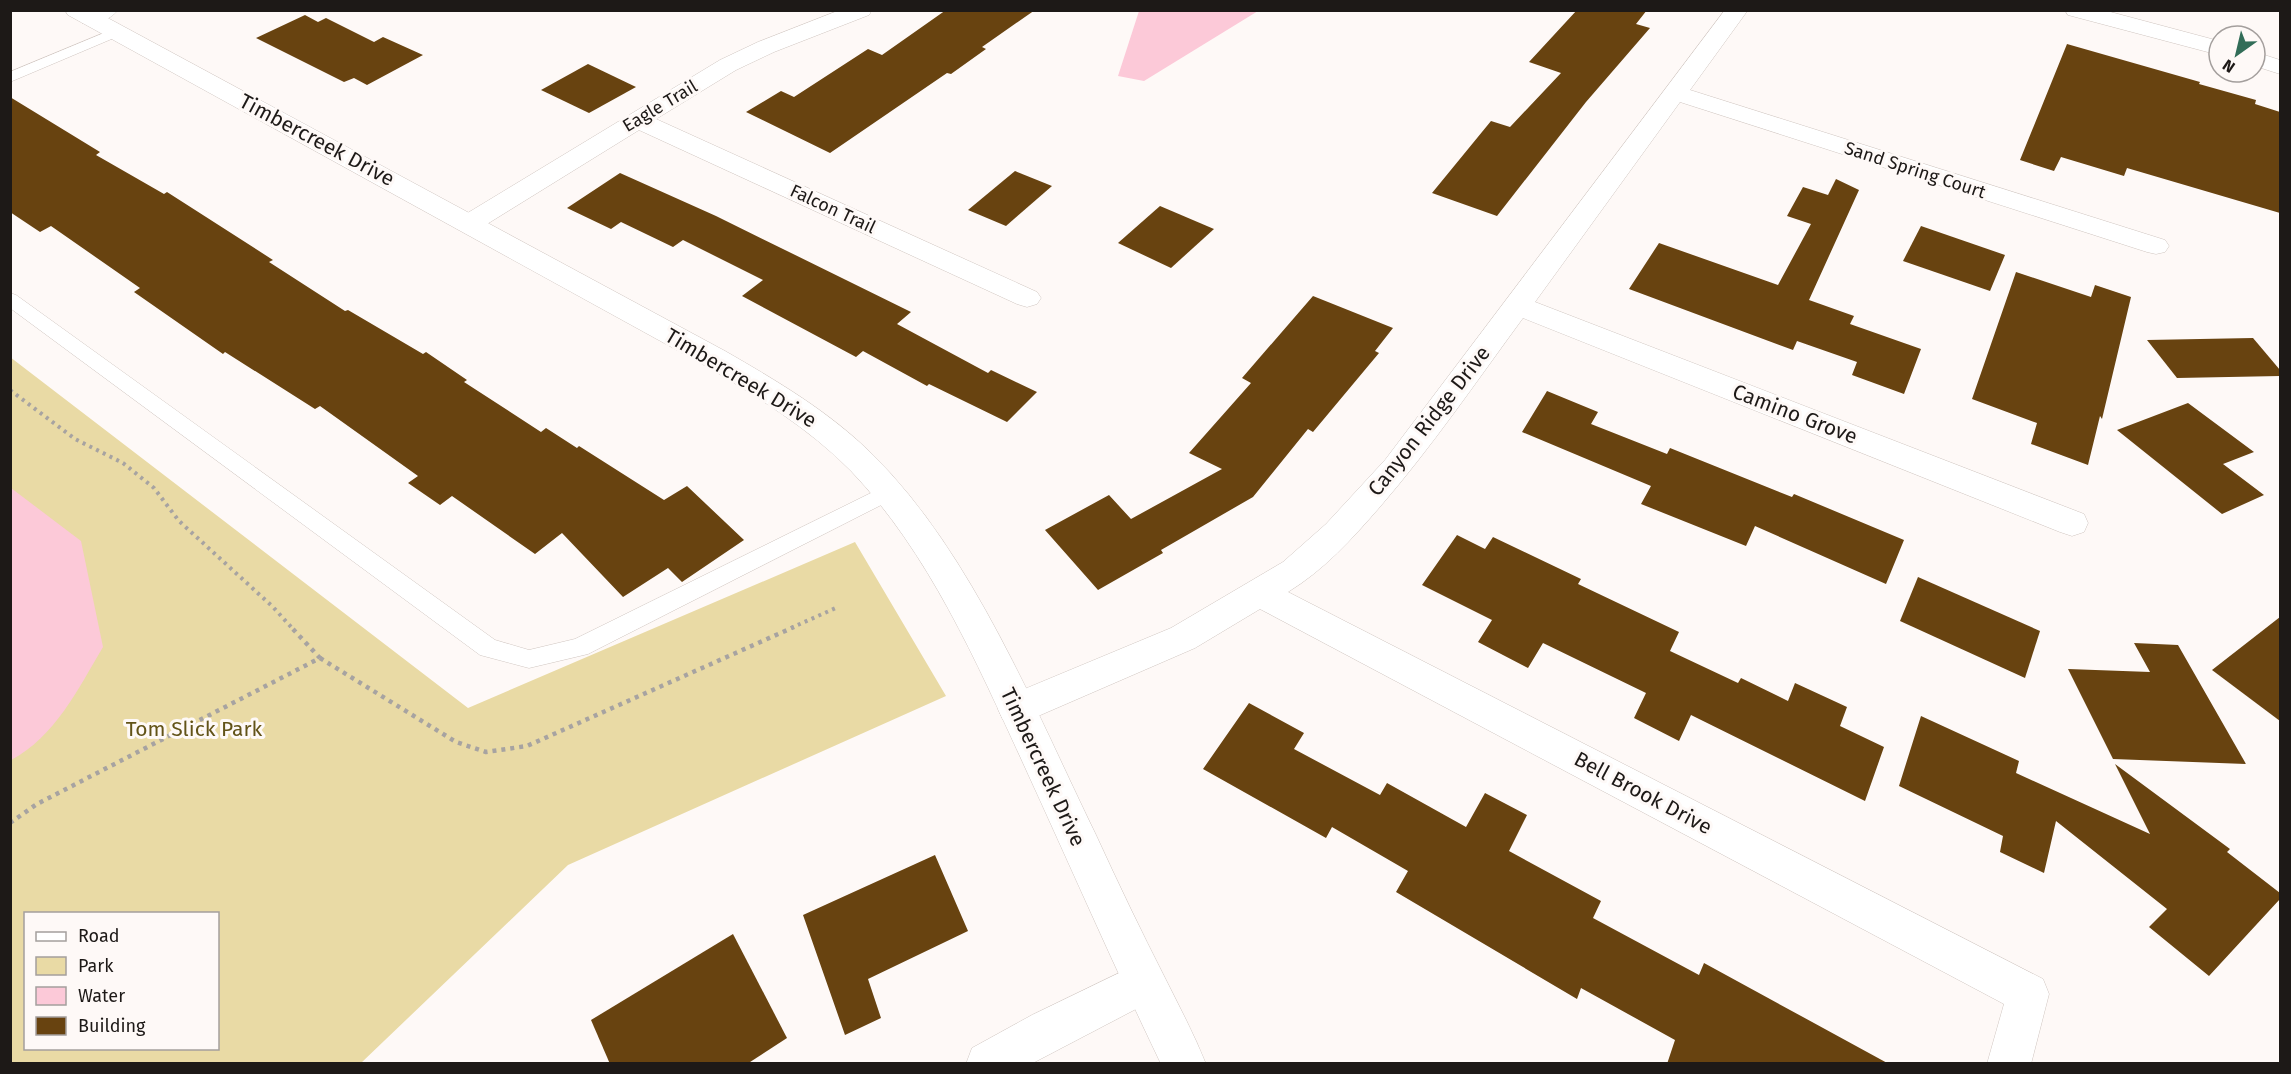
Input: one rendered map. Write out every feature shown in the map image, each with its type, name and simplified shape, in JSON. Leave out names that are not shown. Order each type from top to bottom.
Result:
[{"type":"street","name":"Eagle Trail","points":[[470,223],[728,65],[766,47],[861,10]]},
{"type":"street","name":"Canyon Ridge Drive","points":[[1016,709],[1183,638],[1295,571],[1345,525],[1396,468],[1737,10]]},
{"type":"street","points":[[2076,10],[2207,45]]},
{"type":"street","name":"Timbercreek Drive","points":[[97,18],[745,377],[828,431],[888,493],[930,550],[954,590],[1016,709],[1184,1064]]},
{"type":"street","name":"Sand Spring Court","points":[[1676,93],[2156,246]]},
{"type":"street","name":"Falcon Trail","points":[[638,120],[1027,298]]},
{"type":"street","name":"Camino Grove","points":[[1517,305],[2072,523]]},
{"type":"street","name":"Bell Brook Drive","points":[[1258,592],[2028,994],[2009,1064]]},
{"type":"street","points":[[988,1064],[1047,1030],[1144,982]]},
{"type":"lane","points":[[10,78],[97,18]]},
{"type":"lane","points":[[10,299],[488,648],[529,659],[580,647],[888,493]]},
{"type":"path","points":[[10,390],[75,439],[123,463],[154,488],[179,521],[273,607],[320,658],[456,742],[486,752],[527,746],[838,607]]},
{"type":"path","points":[[10,823],[37,804],[320,658]]},
{"type":"green space","name":"Tom Slick Park","points":[[10,357],[468,708],[855,542],[946,696],[568,865],[361,1063],[11,1063]]},
{"type":"water","points":[[1139,10],[1258,11],[1144,81],[1118,76]]},
{"type":"water","points":[[11,488],[81,541],[103,647],[75,695],[53,725],[27,750],[11,760]]},
{"type":"building","points":[[946,10],[1035,10],[982,47],[986,49],[951,74],[947,73],[830,153],[746,112],[781,91],[794,97],[868,49],[882,55]]},
{"type":"building","points":[[1577,10],[1647,10],[1636,24],[1650,28],[1586,102],[1497,216],[1432,193],[1491,121],[1510,127],[1561,73],[1529,62]]},
{"type":"building","points":[[305,15],[318,22],[326,18],[374,42],[383,37],[423,55],[367,85],[354,78],[344,82],[256,38]]},
{"type":"building","points":[[2067,44],[2200,82],[2199,84],[2256,100],[2255,104],[2280,112],[2280,213],[2127,168],[2124,176],[2061,157],[2054,171],[2020,160]]},
{"type":"building","points":[[588,64],[636,87],[589,113],[541,90]]},
{"type":"building","points":[[10,97],[100,152],[96,155],[164,194],[167,192],[273,260],[269,262],[345,311],[348,310],[423,354],[426,352],[467,380],[464,382],[541,432],[546,428],[577,448],[579,446],[664,500],[687,486],[744,540],[682,582],[668,568],[623,597],[562,533],[535,554],[452,496],[440,505],[408,483],[418,476],[320,406],[315,409],[225,352],[223,354],[134,292],[140,288],[51,226],[40,232],[10,212]]},
{"type":"building","points":[[1015,171],[1052,186],[1006,226],[968,210]]},
{"type":"building","points":[[620,173],[716,216],[911,312],[897,324],[988,373],[991,370],[1037,392],[1007,422],[929,384],[927,386],[863,351],[856,357],[742,296],[763,280],[683,240],[673,247],[621,222],[611,229],[567,208]]},
{"type":"building","points":[[1836,179],[1859,190],[1809,300],[1854,316],[1850,324],[1921,349],[1904,394],[1852,375],[1857,362],[1797,341],[1793,350],[1629,289],[1659,243],[1778,285],[1811,224],[1787,216],[1803,187],[1828,195]]},
{"type":"building","points":[[1160,206],[1214,229],[1171,268],[1118,243]]},
{"type":"building","points":[[1921,226],[2005,255],[1990,291],[1903,261]]},
{"type":"building","points":[[2016,272],[2091,297],[2095,285],[2131,297],[2102,419],[2100,416],[2088,465],[2031,444],[2037,423],[1972,399]]},
{"type":"building","points":[[1313,296],[1393,328],[1375,351],[1379,353],[1313,432],[1308,429],[1253,497],[1161,550],[1163,553],[1098,590],[1045,530],[1109,495],[1131,519],[1222,469],[1189,453],[1251,383],[1242,378]]},
{"type":"building","points":[[2253,338],[2280,370],[2280,376],[2177,378],[2147,340]]},
{"type":"building","points":[[1547,391],[1598,412],[1591,424],[1667,454],[1670,448],[1792,497],[1794,494],[1904,540],[1886,584],[1755,526],[1746,546],[1641,504],[1651,486],[1522,432]]},
{"type":"building","points":[[2188,403],[2254,452],[2223,464],[2264,495],[2222,514],[2117,430]]},
{"type":"building","points":[[1457,535],[1485,549],[1493,537],[1581,579],[1578,584],[1679,632],[1670,651],[1738,683],[1741,678],[1788,701],[1795,683],[1847,707],[1840,726],[1884,747],[1865,801],[1691,715],[1679,741],[1634,718],[1646,693],[1543,643],[1528,668],[1478,642],[1492,620],[1422,585]]},
{"type":"building","points":[[1918,577],[2040,631],[2025,678],[1900,621]]},
{"type":"building","points":[[2280,617],[2280,721],[2212,670]]},
{"type":"building","points":[[2134,643],[2178,645],[2246,764],[2113,759],[2068,669],[2150,672]]},
{"type":"building","points":[[1249,703],[1304,733],[1294,749],[1380,795],[1387,783],[1466,827],[1485,793],[1527,815],[1509,851],[1601,901],[1593,918],[1699,975],[1704,963],[1889,1064],[1667,1064],[1675,1040],[1581,988],[1577,999],[1396,892],[1408,871],[1332,827],[1326,838],[1203,769]]},
{"type":"building","points":[[1921,716],[2019,761],[2016,773],[2150,834],[2115,764],[2230,849],[2227,852],[2280,893],[2280,899],[2209,976],[2149,927],[2167,909],[2056,821],[2044,873],[2000,852],[2003,836],[1899,786]]},
{"type":"building","points":[[935,855],[968,931],[868,979],[881,1018],[845,1035],[803,915]]},
{"type":"building","points":[[733,934],[787,1038],[747,1064],[610,1064],[591,1020]]}]
